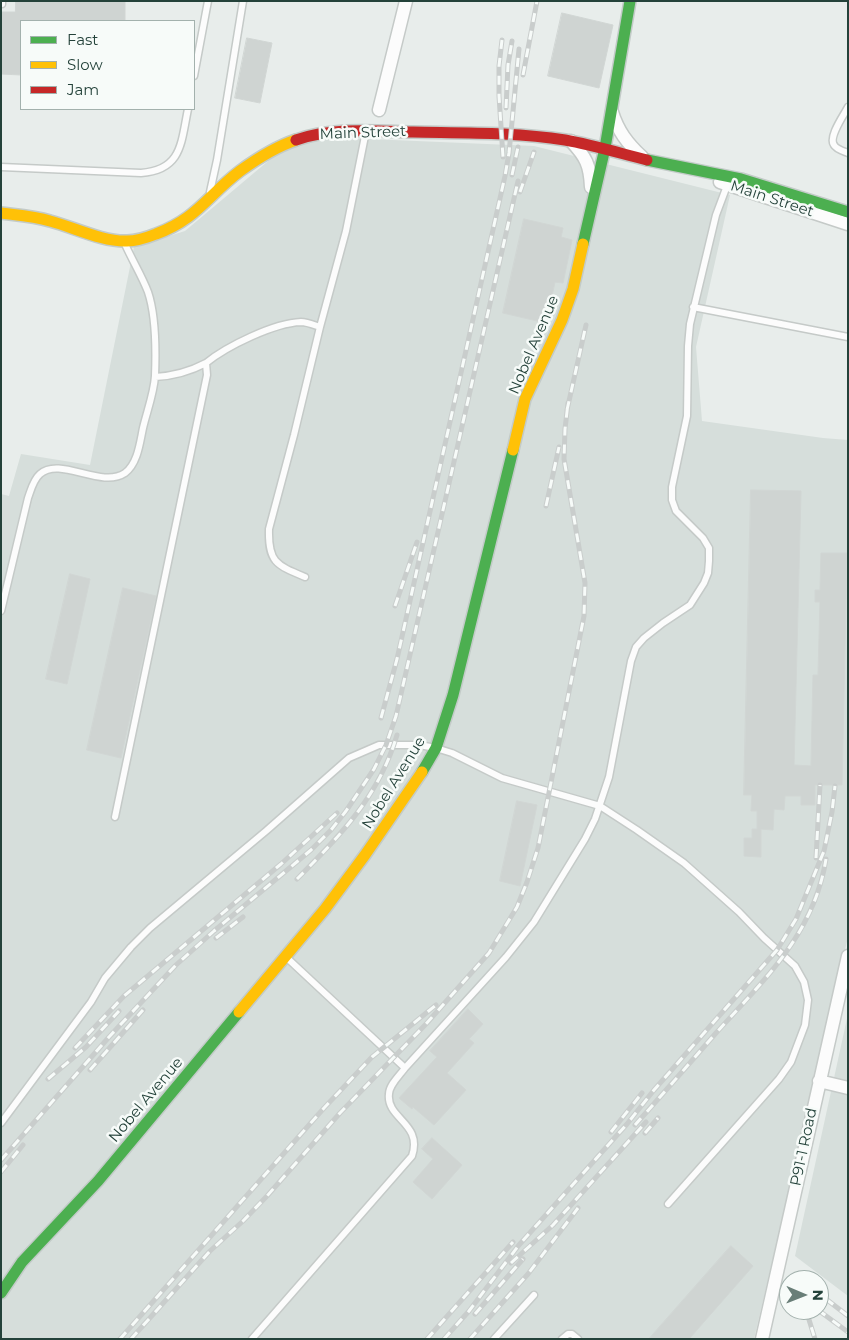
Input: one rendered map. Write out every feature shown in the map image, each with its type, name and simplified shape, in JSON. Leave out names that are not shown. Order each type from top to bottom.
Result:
[{"type":"street","points":[[379,110],[406,1]]},
{"type":"street","name":"Nobel Avenue","points":[[1,1293],[22,1262],[98,1181],[325,908],[395,813],[436,748],[446,723],[525,399],[568,305],[605,148],[630,1]]},
{"type":"street","points":[[593,205],[588,164],[576,142],[594,138],[611,116],[623,137],[644,159]]},
{"type":"street","name":"Main Street","points":[[1,213],[47,220],[106,238],[124,241],[139,240],[170,229],[183,222],[240,172],[276,147],[290,141],[326,132],[367,130],[515,134],[576,142],[729,181],[848,224]]},
{"type":"street","name":"Main Street","points":[[729,181],[775,188],[848,212]]},
{"type":"street","name":"P91-1 Road","points":[[762,1339],[848,956]]},
{"type":"street","points":[[819,1081],[848,1088]]},
{"type":"lane","points":[[195,71],[208,1]]},
{"type":"lane","points":[[208,202],[243,1]]},
{"type":"lane","points":[[848,107],[845,118],[833,135],[832,142],[834,146],[848,153]]},
{"type":"lane","points":[[1,167],[155,172],[169,165],[177,154],[188,110]]},
{"type":"lane","points":[[304,577],[282,566],[272,558],[268,545],[269,529],[348,223],[367,130]]},
{"type":"lane","points":[[252,1339],[412,1156],[416,1146],[414,1136],[394,1110],[388,1093],[405,1068],[506,957],[534,922],[585,839],[600,806],[609,777],[631,661],[636,647],[652,630],[690,605],[704,583],[710,561],[709,548],[703,538],[676,511],[672,500],[672,488],[687,416],[688,346],[693,307],[718,208],[729,181]]},
{"type":"lane","points":[[1,612],[26,508],[34,482],[40,474],[48,470],[59,469],[100,477],[114,476],[124,473],[138,452],[155,377],[153,314],[148,292],[124,241]]},
{"type":"lane","points":[[693,307],[848,337]]},
{"type":"lane","points":[[155,377],[172,376],[190,371],[218,354],[277,327],[303,322],[320,327]]},
{"type":"lane","points":[[115,817],[207,375],[206,363]]},
{"type":"lane","points":[[1,1123],[91,1002],[105,978],[150,928],[266,831],[349,758],[379,745],[419,745],[452,753],[502,778],[600,806],[684,863],[795,966],[804,982],[808,1000],[805,1025],[791,1062],[779,1079],[668,1204]]},
{"type":"lane","points":[[285,956],[405,1068]]},
{"type":"lane","points":[[495,1338],[534,1295]]},
{"type":"lane","points":[[562,1339],[568,1334],[572,1334],[578,1339]]},
{"type":"shaded area","points":[[322,137],[534,146],[730,195],[696,347],[702,421],[848,440],[848,937],[754,1339],[1,1339],[1,494],[9,496],[21,454],[90,465],[134,247],[185,231],[280,151]]},
{"type":"shaded area","points":[[848,1014],[848,1296],[829,1282],[829,1270],[814,1270],[795,1256]]},
{"type":"building","points":[[16,1],[125,1],[125,20],[20,20],[20,75],[1,74],[1,12],[15,12]]},
{"type":"building","points":[[562,13],[613,25],[599,88],[548,76]]},
{"type":"building","points":[[247,38],[272,43],[260,103],[235,98]]},
{"type":"building","points":[[524,219],[563,228],[561,237],[572,240],[563,283],[555,282],[546,323],[503,313]]},
{"type":"building","points":[[751,490],[801,491],[794,765],[811,766],[813,675],[818,675],[820,602],[815,602],[815,590],[820,590],[821,553],[847,553],[842,785],[815,785],[815,805],[801,805],[801,796],[785,796],[784,810],[774,809],[773,830],[761,829],[761,857],[744,856],[744,838],[752,838],[752,829],[757,829],[757,811],[751,811],[752,795],[744,795]]},
{"type":"building","points":[[70,574],[90,579],[67,684],[46,679]]},
{"type":"building","points":[[123,588],[156,596],[121,758],[87,750]]},
{"type":"building","points":[[517,801],[537,805],[520,886],[500,881]]},
{"type":"building","points":[[468,1009],[483,1024],[469,1039],[474,1043],[447,1073],[466,1090],[434,1125],[399,1098],[437,1057],[430,1051]]},
{"type":"building","points":[[432,1138],[462,1165],[432,1199],[413,1182],[433,1159],[422,1149]]},
{"type":"building","points":[[731,1246],[753,1266],[689,1339],[649,1339]]},
{"type":"railway","points":[[523,75],[537,1]]},
{"type":"railway","points":[[502,40],[499,66],[499,96],[503,157]]},
{"type":"railway","points":[[506,108],[508,65],[512,41]]},
{"type":"railway","points":[[381,718],[397,659],[505,176],[519,49]]},
{"type":"railway","points":[[512,175],[518,147]]},
{"type":"railway","points":[[520,192],[534,152]]},
{"type":"railway","points":[[1,1160],[109,1037],[176,965],[311,850],[331,830],[374,769],[386,745],[396,716],[518,181]]},
{"type":"railway","points":[[567,410],[586,325]]},
{"type":"railway","points":[[131,1339],[210,1251],[267,1196],[340,1113],[426,1024],[489,953],[517,907],[538,848],[584,616],[585,583],[564,459],[568,403]]},
{"type":"railway","points":[[546,506],[559,447]]},
{"type":"railway","points":[[395,606],[417,542]]},
{"type":"railway","points":[[297,879],[329,847],[369,796],[380,777],[397,735]]},
{"type":"railway","points":[[816,858],[820,785]]},
{"type":"railway","points":[[444,1339],[469,1311],[519,1245],[627,1124],[654,1090],[777,950],[796,919],[824,851],[835,786]]},
{"type":"railway","points":[[75,1048],[124,996],[281,864],[337,813]]},
{"type":"railway","points":[[635,1125],[752,994],[784,954],[799,933],[810,910],[820,886],[826,859]]},
{"type":"railway","points":[[216,938],[243,917]]},
{"type":"railway","points":[[120,1339],[324,1108],[372,1057],[436,1005]]},
{"type":"railway","points":[[90,1070],[143,1010]]},
{"type":"railway","points":[[48,1079],[86,1047],[119,1011]]},
{"type":"railway","points":[[611,1132],[642,1093]]},
{"type":"railway","points":[[645,1133],[658,1118]]},
{"type":"railway","points":[[511,1263],[553,1225],[646,1122]]},
{"type":"railway","points":[[1,1172],[23,1145]]},
{"type":"railway","points":[[470,1339],[528,1274],[578,1208]]},
{"type":"railway","points":[[427,1339],[513,1242]]},
{"type":"railway","points":[[475,1314],[523,1259]]},
{"type":"railway","points":[[829,1301],[848,1316]]},
{"type":"railway","points":[[829,1318],[848,1332]]},
{"type":"railway","points":[[809,1320],[815,1339]]},
{"type":"traffic: fast","points":[[583,244],[605,148],[630,1]]},
{"type":"traffic: fast","points":[[647,160],[741,179],[848,212]]},
{"type":"traffic: fast","points":[[422,772],[436,748],[453,695],[513,450]]},
{"type":"traffic: fast","points":[[1,1293],[22,1262],[98,1181],[239,1012]]},
{"type":"traffic: slow","points":[[1,213],[44,219],[88,234],[118,241],[142,239],[182,221],[240,171],[267,153],[296,140]]},
{"type":"traffic: slow","points":[[513,450],[525,399],[562,320],[573,289],[583,244]]},
{"type":"traffic: slow","points":[[239,1012],[325,909],[422,772]]},
{"type":"traffic: jam","points":[[296,140],[339,131],[508,134],[565,140],[647,160]]}]
